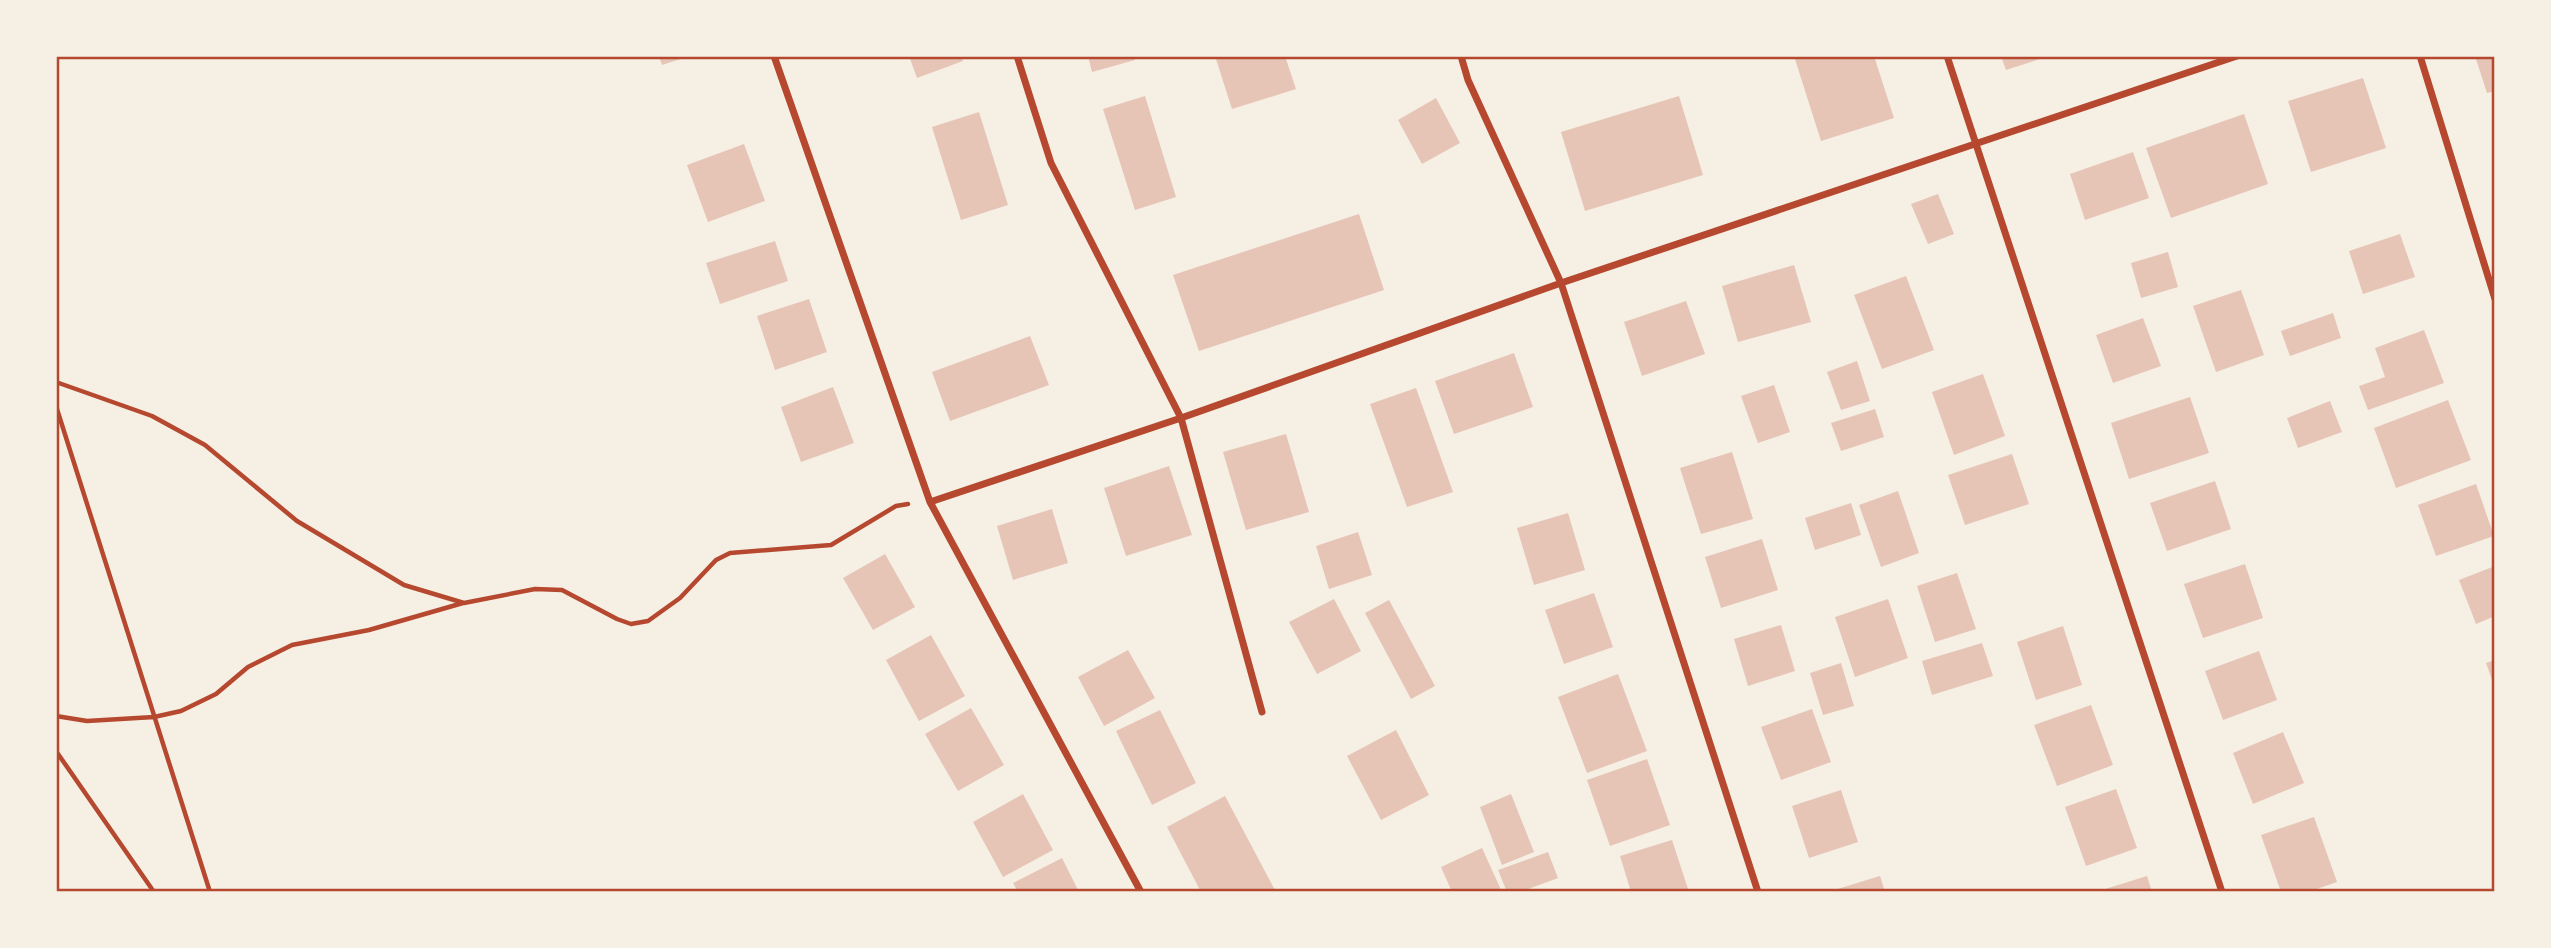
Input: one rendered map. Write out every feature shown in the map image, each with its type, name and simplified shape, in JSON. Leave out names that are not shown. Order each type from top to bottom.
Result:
[{"type":"street","points":[[774,56],[930,502],[1141,892]]},
{"type":"street","points":[[1017,56],[1051,163],[1181,418],[1262,712]]},
{"type":"street","points":[[1461,56],[1468,80],[1561,283],[1758,892]]},
{"type":"street","points":[[1947,56],[2222,892]]},
{"type":"street","points":[[930,502],[1181,418],[1561,283],[2237,56]]},
{"type":"street","points":[[2420,56],[2495,299]]},
{"type":"path","points":[[56,382],[152,416],[205,445],[297,521],[404,585],[464,603]]},
{"type":"path","points":[[56,406],[210,892]]},
{"type":"path","points":[[56,716],[87,721],[154,717],[181,711],[216,694],[248,667],[292,645],[369,630],[464,603],[535,589],[562,590],[631,624],[648,621],[680,598],[716,560],[730,552],[831,545],[896,506],[930,502]]},
{"type":"path","points":[[56,751],[154,892]]},
{"type":"building","points":[[659,56],[687,56],[687,57],[662,65]]},
{"type":"building","points":[[909,56],[961,56],[963,61],[917,78]]},
{"type":"building","points":[[1088,56],[1134,56],[1135,60],[1092,72]]},
{"type":"building","points":[[1215,56],[1285,56],[1296,89],[1232,109]]},
{"type":"building","points":[[1794,56],[1874,56],[1894,118],[1821,141]]},
{"type":"building","points":[[2001,56],[2046,56],[2046,57],[2006,70]]},
{"type":"building","points":[[2475,56],[2495,56],[2495,91],[2487,93]]},
{"type":"building","points":[[2363,78],[2386,148],[2311,172],[2288,101]]},
{"type":"building","points":[[1145,96],[1176,197],[1135,210],[1103,109]]},
{"type":"building","points":[[1679,96],[1703,175],[1585,211],[1561,132]]},
{"type":"building","points":[[1436,98],[1460,143],[1422,164],[1398,120]]},
{"type":"building","points":[[979,112],[1008,205],[961,220],[932,127]]},
{"type":"building","points":[[2244,114],[2268,184],[2171,218],[2146,148]]},
{"type":"building","points":[[744,144],[765,201],[708,222],[687,165]]},
{"type":"building","points":[[2133,152],[2149,198],[2085,220],[2070,174]]},
{"type":"building","points":[[1938,194],[1954,234],[1928,244],[1911,204]]},
{"type":"building","points":[[1359,214],[1384,290],[1199,351],[1173,275]]},
{"type":"building","points":[[2400,234],[2415,277],[2363,294],[2349,251]]},
{"type":"building","points":[[775,241],[788,281],[720,304],[706,263]]},
{"type":"building","points":[[2168,252],[2178,287],[2141,298],[2131,263]]},
{"type":"building","points":[[1794,265],[1811,322],[1738,342],[1722,286]]},
{"type":"building","points":[[1906,276],[1934,350],[1882,369],[1854,295]]},
{"type":"building","points":[[2241,290],[2264,355],[2216,372],[2193,306]]},
{"type":"building","points":[[809,299],[827,352],[775,370],[757,316]]},
{"type":"building","points":[[1686,301],[1705,354],[1642,376],[1624,322]]},
{"type":"building","points":[[2333,313],[2341,338],[2290,356],[2281,331]]},
{"type":"building","points":[[2143,318],[2161,366],[2113,383],[2096,335]]},
{"type":"building","points":[[2424,330],[2444,383],[2368,410],[2359,386],[2385,377],[2375,348]]},
{"type":"building","points":[[1030,336],[1049,385],[950,421],[932,372]]},
{"type":"building","points":[[1514,353],[1533,407],[1454,434],[1435,381]]},
{"type":"building","points":[[1857,361],[1870,401],[1841,410],[1827,372]]},
{"type":"building","points":[[1983,374],[2005,436],[1954,455],[1932,392]]},
{"type":"building","points":[[1774,385],[1790,432],[1758,443],[1741,396]]},
{"type":"building","points":[[833,387],[854,443],[801,462],[781,407]]},
{"type":"building","points":[[1416,388],[1453,492],[1407,507],[1370,404]]},
{"type":"building","points":[[2190,397],[2209,453],[2129,479],[2111,423]]},
{"type":"building","points":[[2448,400],[2471,460],[2396,488],[2374,428]]},
{"type":"building","points":[[2330,401],[2342,432],[2298,448],[2287,418]]},
{"type":"building","points":[[1875,409],[1884,437],[1841,451],[1831,423]]},
{"type":"building","points":[[1286,434],[1309,512],[1246,530],[1223,452]]},
{"type":"building","points":[[1732,452],[1753,519],[1701,534],[1680,468]]},
{"type":"building","points":[[2012,454],[2029,504],[1965,525],[1948,475]]},
{"type":"building","points":[[1169,466],[1192,535],[1126,556],[1104,488]]},
{"type":"building","points":[[2215,481],[2231,529],[2167,551],[2150,503]]},
{"type":"building","points":[[2476,484],[2494,536],[2436,556],[2418,505]]},
{"type":"building","points":[[1898,491],[1919,553],[1881,567],[1859,505]]},
{"type":"building","points":[[1851,503],[1861,535],[1815,550],[1805,518]]},
{"type":"building","points":[[1052,509],[1068,563],[1013,580],[997,526]]},
{"type":"building","points":[[1568,513],[1585,570],[1534,585],[1517,528]]},
{"type":"building","points":[[1358,532],[1372,575],[1329,589],[1316,546]]},
{"type":"building","points":[[1762,539],[1778,590],[1721,608],[1705,557]]},
{"type":"building","points":[[885,554],[915,607],[873,630],[843,578]]},
{"type":"building","points":[[2245,564],[2263,618],[2203,638],[2184,584]]},
{"type":"building","points":[[2495,566],[2495,616],[2476,624],[2459,580]]},
{"type":"building","points":[[1957,573],[1976,629],[1935,642],[1917,586]]},
{"type":"building","points":[[1594,593],[1613,647],[1564,664],[1545,610]]},
{"type":"building","points":[[1334,599],[1361,651],[1317,674],[1289,622]]},
{"type":"building","points":[[1888,599],[1908,658],[1855,677],[1835,617]]},
{"type":"building","points":[[1389,600],[1435,686],[1411,699],[1365,613]]},
{"type":"building","points":[[1781,625],[1795,671],[1748,686],[1734,639]]},
{"type":"building","points":[[2063,626],[2082,685],[2036,700],[2017,642]]},
{"type":"building","points":[[931,635],[965,696],[919,721],[886,660]]},
{"type":"building","points":[[1982,643],[1993,676],[1932,695],[1922,661]]},
{"type":"building","points":[[1128,650],[1155,698],[1104,726],[1078,677]]},
{"type":"building","points":[[2259,651],[2277,700],[2223,720],[2205,671]]},
{"type":"building","points":[[2495,660],[2495,688],[2486,663]]},
{"type":"building","points":[[1841,663],[1854,706],[1823,715],[1810,673]]},
{"type":"building","points":[[1618,674],[1647,751],[1587,773],[1558,697]]},
{"type":"building","points":[[2091,705],[2113,765],[2057,786],[2034,725]]},
{"type":"building","points":[[971,708],[1004,765],[958,791],[925,734]]},
{"type":"building","points":[[1812,709],[1831,762],[1781,780],[1761,727]]},
{"type":"building","points":[[1160,710],[1196,783],[1152,805],[1116,731]]},
{"type":"building","points":[[1396,730],[1429,795],[1381,820],[1347,756]]},
{"type":"building","points":[[2283,732],[2304,783],[2253,804],[2233,753]]},
{"type":"building","points":[[1647,759],[1670,825],[1610,846],[1587,780]]},
{"type":"building","points":[[2116,789],[2137,848],[2086,866],[2065,807]]},
{"type":"building","points":[[1841,790],[1858,842],[1809,858],[1792,806]]},
{"type":"building","points":[[1023,794],[1053,850],[1003,877],[973,822]]},
{"type":"building","points":[[1511,794],[1534,852],[1502,865],[1480,807]]},
{"type":"building","points":[[1225,796],[1276,892],[1201,892],[1167,827]]},
{"type":"building","points":[[2314,817],[2337,882],[2308,892],[2281,892],[2261,835]]},
{"type":"building","points":[[1672,840],[1689,892],[1631,892],[1620,856]]},
{"type":"building","points":[[1482,848],[1502,892],[1452,892],[1441,867]]},
{"type":"building","points":[[1548,852],[1558,878],[1520,892],[1507,892],[1498,870]]},
{"type":"building","points":[[1062,858],[1079,892],[1018,892],[1013,883]]},
{"type":"building","points":[[1880,876],[1885,892],[1831,892],[1831,891]]},
{"type":"building","points":[[2147,876],[2152,892],[2099,892],[2099,891]]}]
